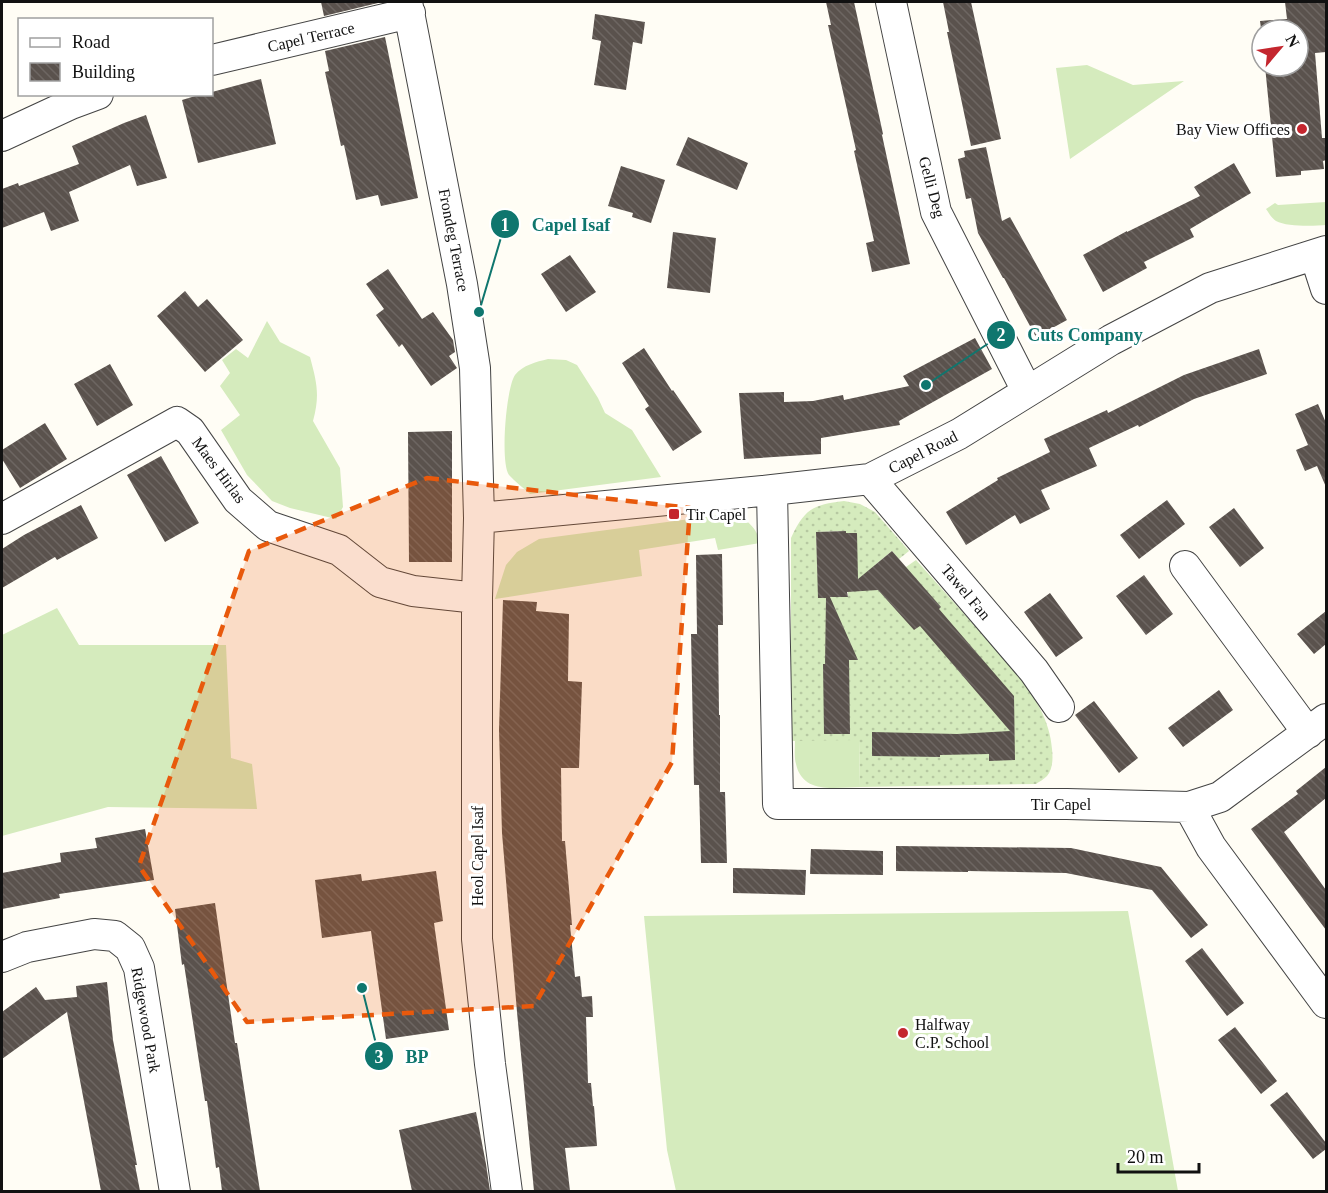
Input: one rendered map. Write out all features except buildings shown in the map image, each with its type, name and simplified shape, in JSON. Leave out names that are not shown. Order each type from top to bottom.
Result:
[{"type":"street","name":"Gelli Deg","points":[[891,2],[936,212],[1028,391]]},
{"type":"street","name":"Capel Terrace","points":[[213,60],[408,7]]},
{"type":"street","name":"Frondeg Terrace","points":[[408,7],[476,368],[479,518]]},
{"type":"street","points":[[2,136],[93,96]]},
{"type":"street","name":"Capel Road","points":[[479,518],[870,479],[958,434],[1111,340],[1210,288],[1321,253]]},
{"type":"street","points":[[1321,253],[1326,289]]},
{"type":"street","name":"Maes Hirlas","points":[[2,519],[177,422],[190,431],[238,500],[268,526],[339,550],[380,582],[413,591],[477,598]]},
{"type":"street","name":"Tawel Fan","points":[[870,479],[1034,671],[1059,707]]},
{"type":"street","name":"Tir Capel","points":[[772,490],[778,804],[1067,804],[1189,807],[1220,797],[1317,726]]},
{"type":"street","name":"Heol Capel Isaf","points":[[479,518],[477,939],[490,1064],[507,1191]]},
{"type":"street","points":[[1185,566],[1317,726]]},
{"type":"street","points":[[1189,807],[1210,848],[1326,1003]]},
{"type":"street","name":"Ridgewood Park","points":[[2,957],[27,947],[94,934],[115,936],[130,948],[139,968],[175,1191]]},
{"type":"highlighted area","points":[[427,478],[690,508],[672,762],[534,1006],[247,1022],[139,866],[249,551]]},
{"type":"green space","points":[[1087,65],[1133,85],[1184,81],[1070,159],[1056,68]]},
{"type":"green space","points":[[1326,202],[1326,225],[1301,226],[1281,223],[1273,219],[1266,209],[1275,203],[1278,205]]},
{"type":"green space","points":[[267,321],[280,342],[310,357],[317,389],[313,421],[340,468],[343,507],[336,519],[290,508],[272,501],[247,475],[221,430],[240,415],[220,386],[230,373],[222,360],[236,349],[248,358]]},
{"type":"green space","points":[[548,359],[566,360],[577,365],[605,413],[632,430],[661,477],[530,494],[511,478],[506,468],[505,442],[507,409],[512,383],[515,375],[522,369]]},
{"type":"green space","points":[[844,501],[860,504],[875,512],[909,551],[899,559],[892,551],[875,565],[906,567],[916,560],[1024,682],[1043,714],[1052,749],[1049,773],[1036,784],[860,787],[859,740],[791,741],[791,538],[801,520],[811,510],[825,504]],"holes":[[[846,531],[848,596],[819,598],[816,532]]]},
{"type":"green space","points":[[735,513],[754,529],[760,543],[718,550],[715,538],[639,550],[642,576],[495,599],[506,565],[517,552],[539,539]]},
{"type":"green space","points":[[57,608],[79,645],[226,645],[231,758],[252,764],[257,809],[108,807],[2,836],[2,635]]},
{"type":"green space","points":[[795,740],[859,740],[860,787],[821,787],[805,781],[796,764]]},
{"type":"green space","name":"Halfway C.P. School","points":[[1128,911],[1178,1191],[676,1191],[667,1150],[644,916]]},
{"type":"place","name":"Bay View Offices","points":[[1302,129]]},
{"type":"place","name":"Capel Isaf","points":[[479,312]]},
{"type":"place","name":"Cuts Company","points":[[926,385]]},
{"type":"place","name":"Tir Capel","points":[[674,514]]},
{"type":"place","name":"BP","points":[[362,988]]},
{"type":"place","name":"Halfway C.P. School","points":[[903,1033]]}]
